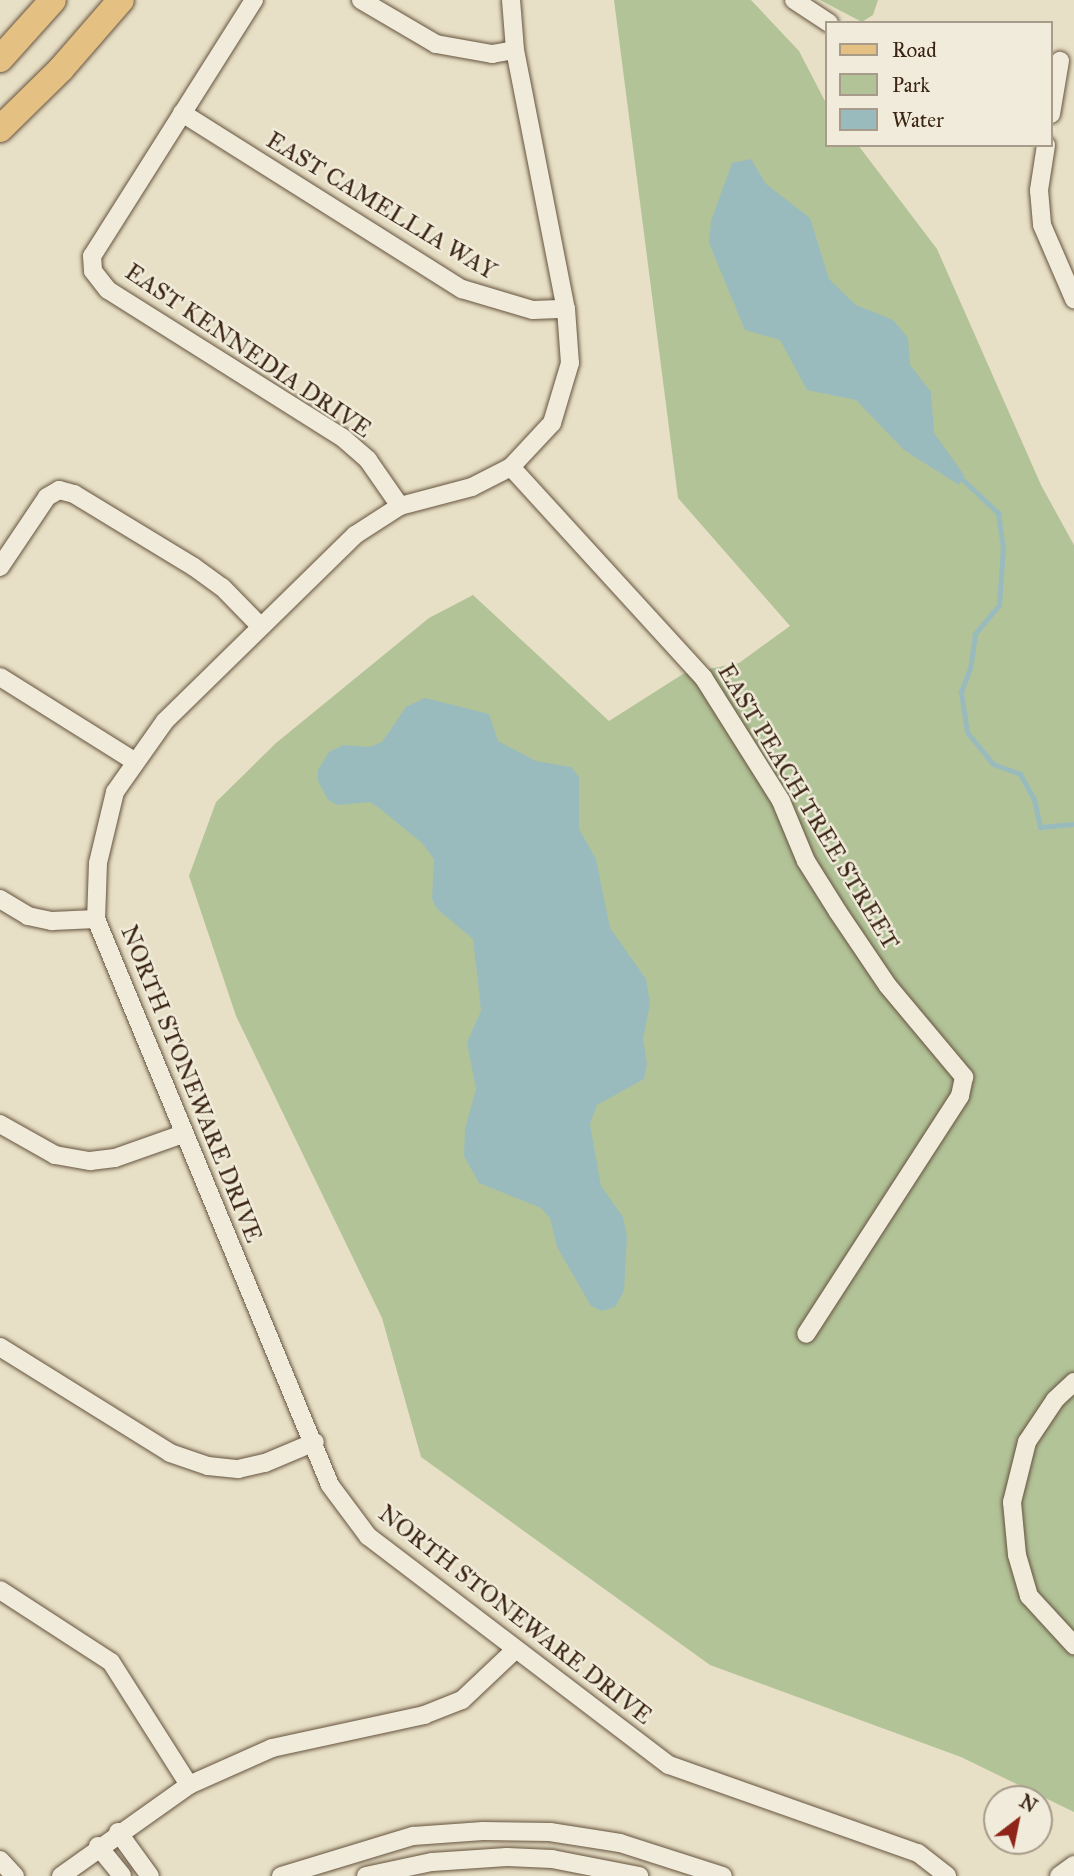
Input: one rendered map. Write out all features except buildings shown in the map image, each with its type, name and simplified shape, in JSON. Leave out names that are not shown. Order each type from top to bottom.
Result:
[{"type":"main road","points":[[0,59],[53,0]]},
{"type":"main road","points":[[0,130],[61,69],[121,0]]},
{"type":"street","points":[[182,113],[254,0]]},
{"type":"street","points":[[361,0],[436,44],[492,54],[515,50]]},
{"type":"street","name":"NORTH STONEWARE DRIVE","points":[[510,0],[515,50],[566,309],[570,363],[560,404],[541,439],[511,467],[472,486],[400,506],[355,535],[165,721],[134,761],[115,792],[98,863],[96,919],[183,1134],[315,1442],[330,1485],[368,1536],[669,1765],[918,1853],[947,1876]]},
{"type":"street","points":[[794,0],[826,21]]},
{"type":"street","points":[[1053,105],[1062,62]]},
{"type":"street","name":"EAST KENNEDIA DRIVE","points":[[182,113],[92,256],[93,271],[108,290],[343,438],[368,460],[400,506]]},
{"type":"street","name":"EAST CAMELLIA WAY","points":[[182,113],[462,289],[533,310],[566,309]]},
{"type":"street","points":[[1046,147],[1039,190],[1042,226],[1074,299]]},
{"type":"street","name":"EAST PEACH TREE STREET","points":[[511,467],[703,677],[780,801],[806,861],[838,912],[888,986],[964,1077],[960,1096],[806,1335]]},
{"type":"street","points":[[0,567],[47,497],[59,490],[74,494],[213,580],[260,626]]},
{"type":"street","points":[[0,677],[134,761]]},
{"type":"street","points":[[0,899],[28,916],[52,921],[96,919]]},
{"type":"street","points":[[0,1124],[55,1155],[90,1161],[127,1154],[183,1134]]},
{"type":"street","points":[[0,1347],[170,1453],[208,1466],[238,1469],[265,1464],[315,1442]]},
{"type":"street","points":[[1074,1382],[1055,1400],[1027,1441],[1012,1502],[1017,1555],[1029,1596],[1074,1645]]},
{"type":"street","points":[[0,1590],[111,1662],[188,1785]]},
{"type":"street","points":[[61,1876],[98,1846],[188,1785],[272,1748],[424,1715],[462,1700],[516,1649]]},
{"type":"street","points":[[281,1876],[413,1836],[482,1831],[550,1832],[620,1843],[723,1876]]},
{"type":"street","points":[[118,1832],[150,1876]]},
{"type":"street","points":[[98,1846],[122,1876]]},
{"type":"street","points":[[366,1876],[432,1862],[507,1857],[552,1859],[639,1876]]},
{"type":"street","points":[[0,1860],[15,1876]]},
{"type":"street","points":[[1059,1876],[1074,1866]]},
{"type":"green space","points":[[614,0],[751,0],[799,51],[825,101],[825,147],[860,147],[937,249],[1041,485],[1074,545],[1074,1812],[1053,1802],[1053,1785],[1019,1785],[961,1757],[710,1665],[421,1457],[382,1318],[236,1016],[189,876],[216,802],[276,743],[429,618],[473,595],[609,721],[683,674],[739,663],[790,626],[678,498]]},
{"type":"green space","points":[[820,0],[878,0],[873,15],[860,21]]},
{"type":"water","points":[[751,159],[766,184],[810,218],[829,279],[856,305],[893,320],[908,338],[910,365],[931,392],[934,433],[964,475],[959,485],[904,450],[856,400],[807,390],[780,340],[745,330],[709,243],[711,221],[732,163]]},
{"type":"water","points":[[425,698],[489,714],[498,741],[536,761],[571,767],[579,777],[579,829],[596,859],[610,928],[646,979],[650,1004],[643,1039],[647,1064],[644,1079],[597,1105],[590,1124],[601,1186],[623,1217],[627,1237],[624,1291],[615,1307],[602,1311],[591,1306],[557,1247],[550,1218],[541,1208],[479,1183],[464,1156],[465,1129],[476,1089],[467,1042],[481,1011],[473,939],[437,909],[432,899],[434,859],[422,843],[379,808],[370,802],[338,805],[328,800],[318,781],[318,770],[329,752],[343,745],[369,747],[382,742],[406,707]]},
{"type":"waterway","points":[[962,479],[998,513],[1003,547],[999,605],[975,634],[970,668],[961,692],[967,732],[993,764],[1020,774],[1034,799],[1040,827],[1074,824]]}]
